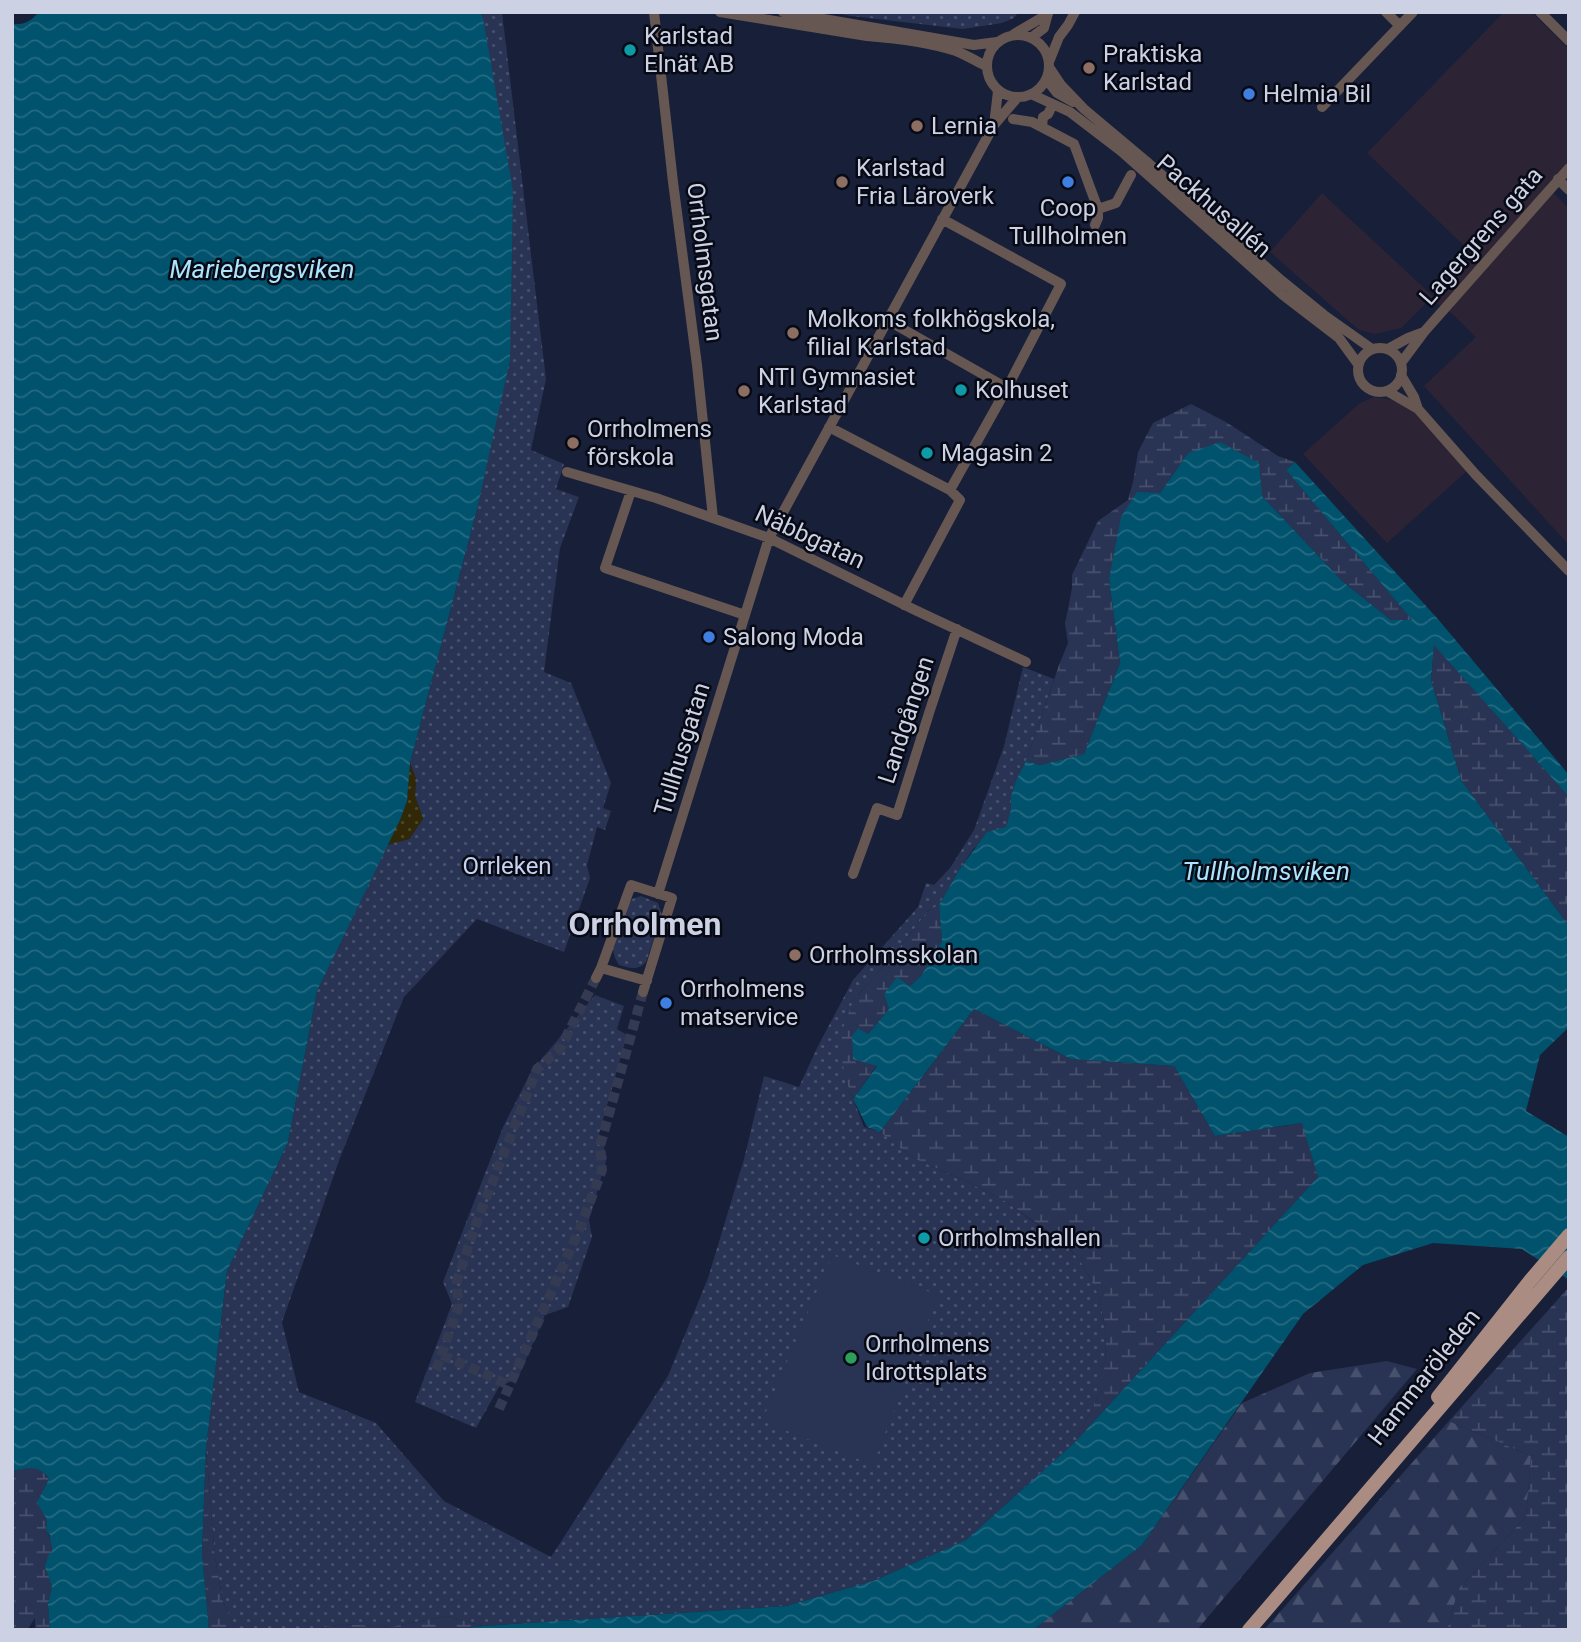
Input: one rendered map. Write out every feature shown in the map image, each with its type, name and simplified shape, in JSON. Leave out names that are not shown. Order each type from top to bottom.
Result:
[{"type":"main road","name":"Hammaröleden","points":[[1249,1630],[1534,1287],[1569,1235]]},
{"type":"main road","name":"Hammaröleden","points":[[1534,1287],[1569,1257]]},
{"type":"street","name":"Orrholmsgatan","points":[[654,12],[713,518]]},
{"type":"street","points":[[720,12],[867,36],[890,37],[942,48],[957,52],[987,70]]},
{"type":"street","points":[[783,12],[974,45],[998,42],[1012,36],[1048,13]]},
{"type":"street","points":[[998,42],[991,49],[987,70],[991,83],[1007,96],[1017,98],[1031,94],[1037,90],[1048,69],[1059,37],[1075,12]]},
{"type":"street","points":[[1386,12],[1400,26]]},
{"type":"street","points":[[1322,107],[1413,12]]},
{"type":"street","points":[[1539,12],[1569,41]]},
{"type":"street","points":[[1031,38],[1044,28],[1048,13]]},
{"type":"street","points":[[1012,36],[1022,35],[1039,44],[1045,52],[1048,69]]},
{"type":"street","name":"Packhusallén","points":[[1048,69],[1053,89],[1062,97],[1084,109],[1146,161],[1292,290],[1372,349]]},
{"type":"street","name":"Tullhusgatan","points":[[993,125],[998,91]]},
{"type":"street","name":"Packhusallén","points":[[1031,94],[1070,112],[1121,150],[1283,295],[1339,338],[1358,364]]},
{"type":"street","name":"Tullhusgatan","points":[[658,894],[769,538],[993,125],[1017,98]]},
{"type":"street","points":[[1042,127],[1043,117],[1050,110]]},
{"type":"street","points":[[1013,119],[1042,127],[1074,144],[1098,209],[1095,225]]},
{"type":"street","name":"Lagergrens gata","points":[[1401,369],[1424,332],[1569,167]]},
{"type":"street","points":[[1098,209],[1116,204],[1131,175]]},
{"type":"street","points":[[1558,179],[1569,190]]},
{"type":"street","points":[[942,219],[1061,284],[950,490]]},
{"type":"street","points":[[887,320],[1007,388]]},
{"type":"street","name":"Lagergrens gata","points":[[1388,349],[1424,332]]},
{"type":"street","points":[[1401,369],[1396,385],[1387,391],[1376,392],[1365,387],[1359,376],[1358,364],[1366,352],[1372,349],[1388,349],[1394,352],[1418,409]]},
{"type":"street","points":[[1387,391],[1418,409],[1476,475],[1569,571]]},
{"type":"street","points":[[829,427],[950,490],[960,500],[904,605]]},
{"type":"street","name":"Näbbgatan","points":[[567,472],[769,538],[1026,662]]},
{"type":"street","points":[[631,491],[605,568],[745,615]]},
{"type":"street","name":"Landgången","points":[[853,874],[877,808],[897,815],[957,629]]},
{"type":"street","points":[[631,886],[658,894],[672,898],[645,987],[599,973],[631,886]]},
{"type":"shaded area","points":[[1504,12],[1531,12],[1569,49],[1569,161],[1546,186],[1569,208],[1569,545],[1424,386],[1476,337],[1454,315],[1430,299],[1401,328],[1375,334],[1359,330],[1270,252],[1322,193],[1436,299],[1476,257],[1367,153]]},
{"type":"shaded area","points":[[1374,397],[1392,400],[1416,412],[1468,470],[1387,543],[1303,454],[1360,403]]},
{"type":"green space","name":"Orrleken","points":[[480,12],[502,12],[546,379],[531,450],[564,464],[556,489],[579,497],[560,548],[544,672],[571,683],[611,783],[603,808],[611,811],[605,830],[597,827],[587,865],[590,878],[564,952],[477,919],[404,997],[340,1158],[282,1322],[299,1392],[376,1423],[444,1501],[551,1557],[668,1376],[708,1278],[744,1159],[764,1076],[799,1087],[853,980],[918,907],[926,883],[934,885],[950,868],[974,830],[1004,746],[1023,667],[1054,679],[1026,761],[1016,780],[1011,796],[1012,810],[1006,827],[974,848],[939,905],[928,911],[853,1001],[845,1078],[864,1127],[880,1132],[913,1158],[1005,1201],[1066,1245],[1081,1262],[1099,1296],[1106,1333],[1101,1391],[1075,1442],[966,1540],[873,1581],[786,1606],[483,1626],[447,1616],[390,1627],[344,1624],[307,1630],[236,1630],[223,1602],[215,1557],[206,1448],[227,1271],[288,1142],[317,991],[387,845],[409,839],[423,819],[415,796],[416,779],[410,763],[477,509],[483,18]]},
{"type":"green space","points":[[830,12],[1017,14],[1002,23],[963,29]]},
{"type":"green space","points":[[1191,404],[1226,422],[1278,456],[1295,462],[1286,470],[1413,621],[1391,620],[1342,581],[1262,496],[1188,453],[1160,493],[1109,579],[1120,663],[1084,754],[1040,765],[1026,761],[1068,643],[1065,624],[1072,575],[1098,521],[1128,500],[1138,452],[1153,423]]},
{"type":"green space","points":[[1434,644],[1569,797],[1569,926],[1461,780],[1431,680]]},
{"type":"green space","points":[[641,896],[658,903],[662,915],[646,962],[640,967],[630,968],[619,965],[613,950],[629,903]]},
{"type":"green space","points":[[939,905],[942,941],[921,976],[910,986],[898,978],[884,994],[889,1009],[867,1035],[877,1065],[853,1099],[845,1078],[839,1039],[853,1001],[928,911]]},
{"type":"green space","points":[[595,995],[624,1006],[617,1029],[627,1035],[599,1134],[607,1157],[589,1220],[592,1237],[568,1307],[545,1315],[518,1378],[499,1387],[476,1428],[415,1402],[452,1304],[443,1282],[503,1127],[531,1072]]},
{"type":"green space","points":[[974,1009],[1071,1059],[1174,1066],[1215,1136],[1303,1123],[1318,1177],[1075,1442],[1101,1391],[1106,1333],[1099,1296],[1081,1262],[1066,1244],[1005,1201],[913,1158],[880,1132]]},
{"type":"green space","name":"Orrholmens Idrottsplats","points":[[832,1255],[938,1295],[873,1465],[762,1421]]},
{"type":"green space","points":[[1569,1287],[1569,1630],[1447,1630],[1459,1588],[1526,1517],[1531,1456],[1449,1421]]},
{"type":"green space","points":[[1387,1361],[1417,1369],[1197,1630],[1033,1630],[1142,1545],[1242,1403],[1310,1373]]},
{"type":"green space","points":[[1449,1421],[1531,1456],[1526,1517],[1459,1588],[1447,1630],[1264,1630]]},
{"type":"green space","points":[[206,1448],[215,1557],[223,1602],[236,1630],[209,1630],[202,1553]]},
{"type":"green space","points":[[30,1467],[39,1469],[49,1478],[39,1498],[47,1523],[46,1531],[53,1546],[52,1586],[48,1605],[50,1630],[35,1630],[35,1618],[27,1630],[12,1630],[12,1471]]},
{"type":"green space","points":[[447,1616],[483,1626],[451,1630],[307,1630],[344,1624],[390,1627]]},
{"type":"sand","points":[[410,763],[416,779],[415,796],[423,819],[409,839],[387,845],[407,801]]},
{"type":"water","name":"Mariebergsviken","points":[[39,12],[480,12],[513,191],[510,360],[477,509],[410,763],[407,801],[317,991],[288,1142],[227,1271],[206,1448],[202,1553],[209,1630],[50,1630],[48,1605],[52,1586],[45,1567],[52,1547],[50,1535],[46,1531],[46,1518],[37,1502],[49,1478],[36,1469],[12,1471],[12,24],[27,22]]},
{"type":"water","name":"Tullholmsviken","points":[[1220,442],[1259,463],[1262,496],[1342,581],[1391,620],[1412,620],[1286,470],[1295,462],[1437,618],[1569,775],[1569,797],[1434,645],[1431,680],[1461,780],[1569,926],[1569,1027],[1540,1055],[1526,1111],[1569,1137],[1569,1280],[1522,1249],[1433,1243],[1363,1265],[1303,1314],[1142,1545],[1033,1630],[451,1630],[786,1606],[873,1581],[966,1540],[1075,1442],[1318,1177],[1302,1123],[1215,1136],[1174,1066],[1071,1059],[974,1009],[880,1132],[867,1127],[853,1099],[877,1066],[853,1059],[852,1036],[858,1028],[868,1034],[889,1009],[884,994],[897,977],[910,986],[921,976],[942,941],[939,905],[959,870],[987,832],[1006,827],[1011,810],[1011,796],[1026,761],[1040,765],[1084,754],[1120,663],[1109,579],[1121,517],[1137,492],[1160,493],[1188,453]]},
{"type":"tunnel","points":[[436,1370],[458,1308],[457,1281],[474,1229],[537,1069],[560,1049],[596,978]]},
{"type":"tunnel","points":[[499,1409],[580,1228],[602,1170],[600,1146],[643,992]]},
{"type":"tunnel","points":[[442,1355],[509,1385]]},
{"type":"place","name":"Karlstad Elnät AB","points":[[630,50]]},
{"type":"place","name":"Praktiska Karlstad","points":[[1089,68]]},
{"type":"place","name":"Helmia Bil","points":[[1249,94]]},
{"type":"place","name":"Lernia","points":[[917,126]]},
{"type":"place","name":"Karlstad Fria Läroverk","points":[[842,182]]},
{"type":"place","name":"Coop Tullholmen","points":[[1068,182]]},
{"type":"place","name":"Molkoms folkhögskola, filial Karlstad","points":[[793,333]]},
{"type":"place","name":"Kolhuset","points":[[961,390]]},
{"type":"place","name":"NTI Gymnasiet Karlstad","points":[[744,391]]},
{"type":"place","name":"Orrholmens förskola","points":[[573,443]]},
{"type":"place","name":"Magasin 2","points":[[927,453]]},
{"type":"place","name":"Salong Moda","points":[[709,637]]},
{"type":"place","name":"Orrholmsskolan","points":[[795,955]]},
{"type":"place","name":"Orrholmens matservice","points":[[666,1003]]},
{"type":"place","name":"Orrholmshallen","points":[[924,1238]]},
{"type":"place","name":"Orrholmens Idrottsplats","points":[[851,1358]]},
{"type":"district","name":"Orrholmen","points":[[645,924]]}]
